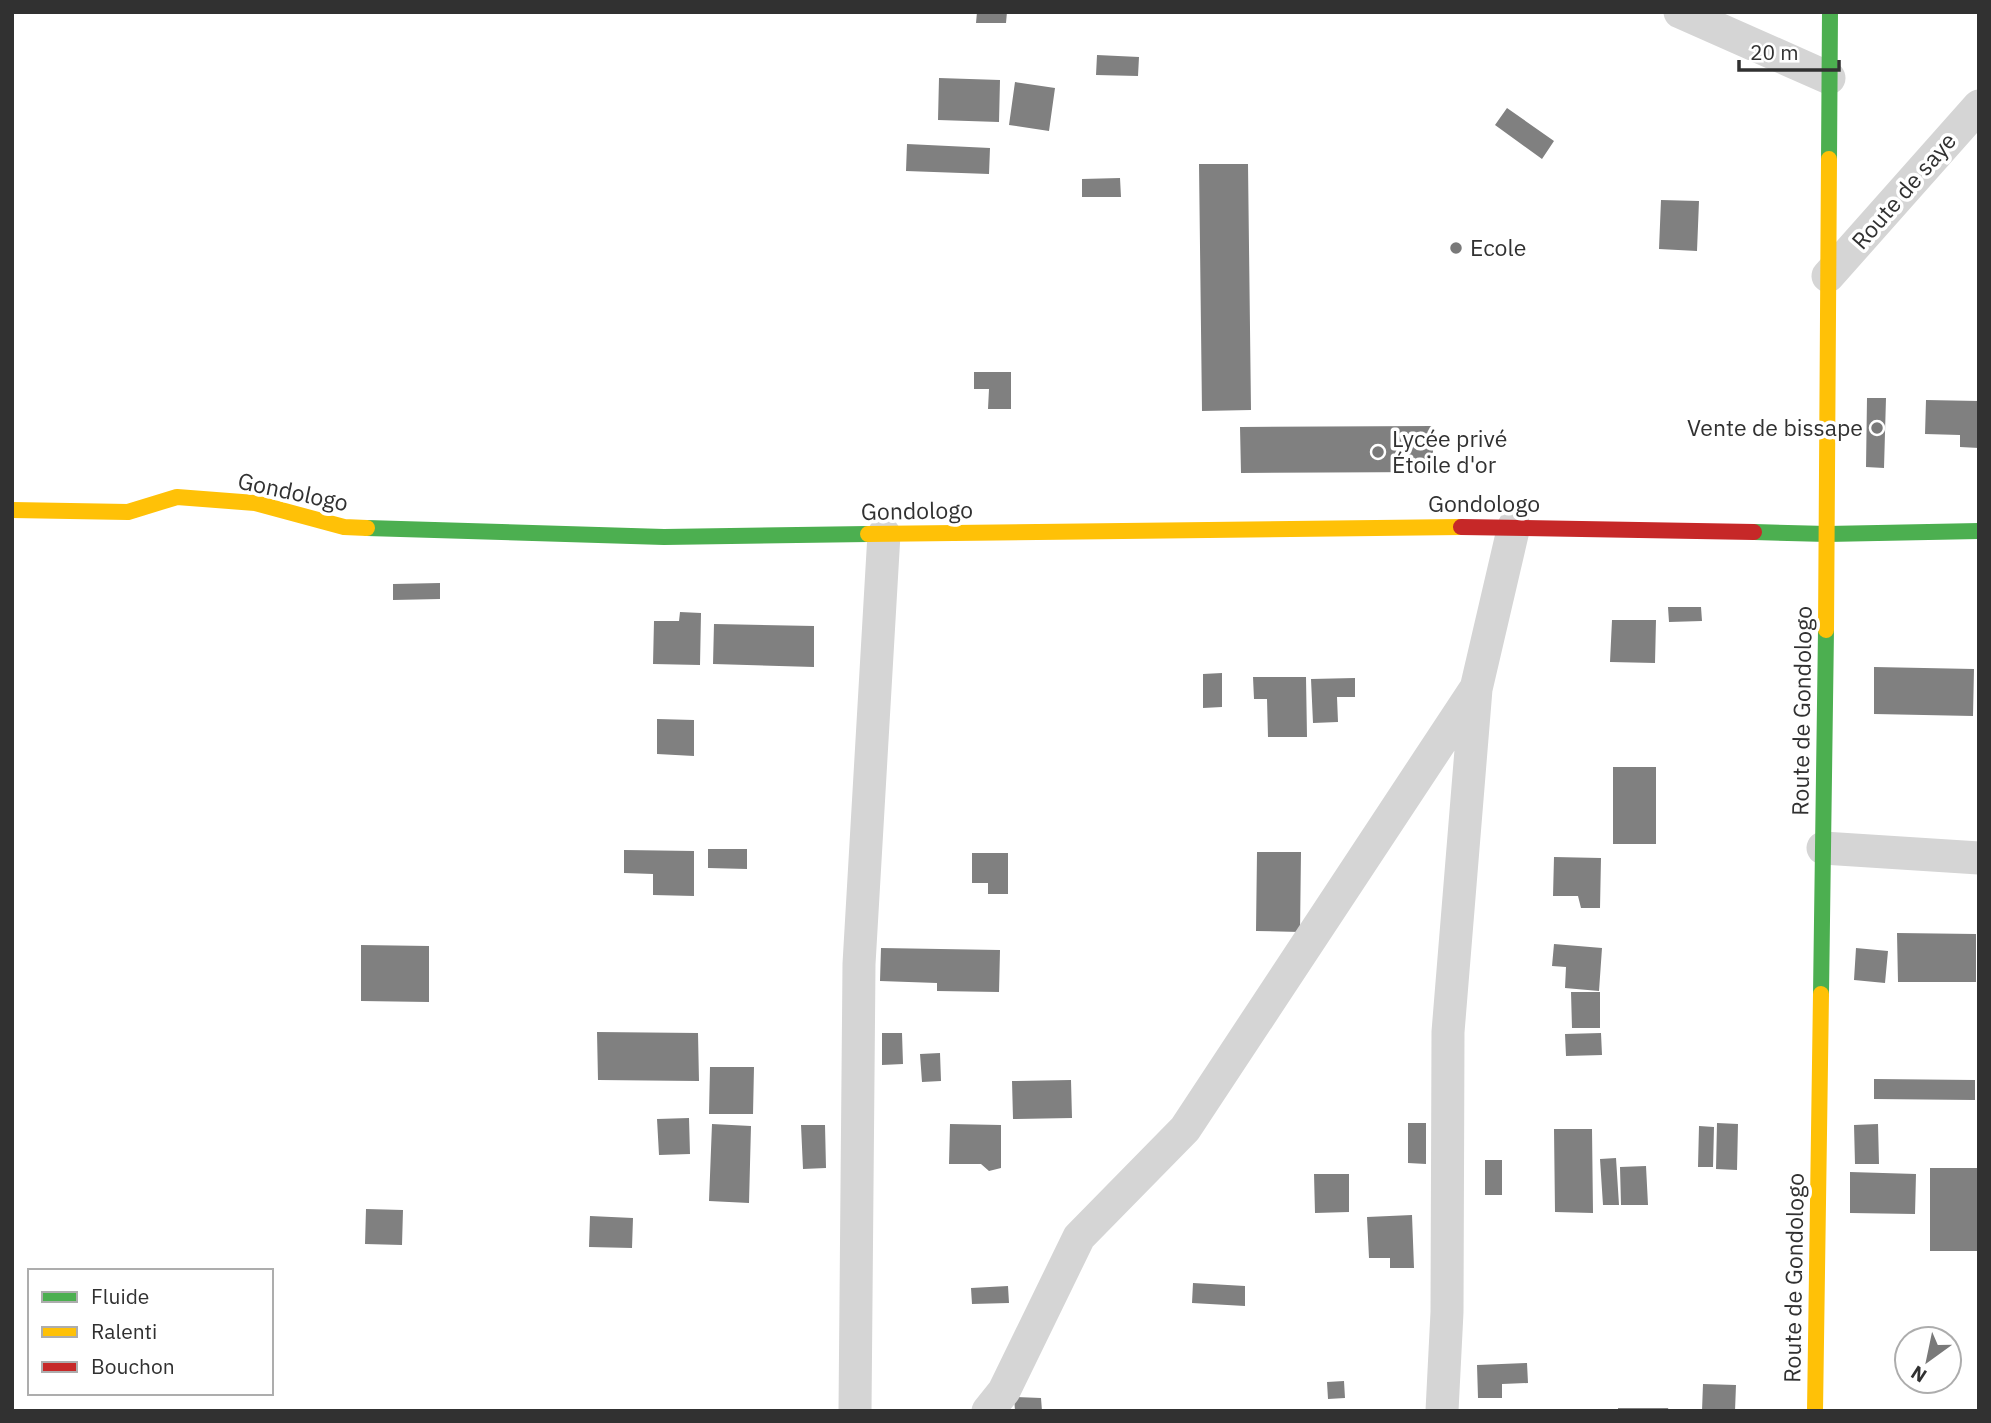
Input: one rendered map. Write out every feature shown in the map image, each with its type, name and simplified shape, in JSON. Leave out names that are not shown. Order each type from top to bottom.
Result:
[{"type":"street","points":[[1680,12],[1829,78]]},
{"type":"street","name":"Route de Gondologo","points":[[1815,1411],[1827,534],[1830,12]]},
{"type":"street","name":"Route de saye","points":[[1828,276],[1979,106]]},
{"type":"street","name":"Gondologo","points":[[12,510],[128,512],[177,497],[255,503],[344,527],[664,537],[1514,526],[1827,534],[1979,531]]},
{"type":"street","points":[[1442,1411],[1447,1312],[1448,1032],[1476,689],[1514,526]]},
{"type":"street","points":[[855,1411],[859,964],[884,534]]},
{"type":"street","points":[[988,1411],[1004,1391],[1079,1237],[1185,1129],[1476,689]]},
{"type":"street","points":[[1823,848],[1979,858]]},
{"type":"building","points":[[977,12],[1007,12],[1006,23],[976,23]]},
{"type":"building","points":[[1097,55],[1139,57],[1138,76],[1096,75]]},
{"type":"building","points":[[939,78],[1000,80],[999,122],[938,120]]},
{"type":"building","points":[[1015,82],[1055,88],[1049,131],[1009,125]]},
{"type":"building","points":[[1507,108],[1554,141],[1542,159],[1495,125]]},
{"type":"building","points":[[907,144],[990,148],[989,174],[906,171]]},
{"type":"building","points":[[1199,164],[1248,164],[1251,410],[1202,411]]},
{"type":"building","points":[[1120,178],[1121,197],[1082,197],[1082,179]]},
{"type":"building","points":[[1661,200],[1699,201],[1697,251],[1659,249]]},
{"type":"building","points":[[974,372],[1011,372],[1011,409],[988,409],[989,389],[974,389]]},
{"type":"building","points":[[1867,398],[1886,398],[1884,468],[1866,467]]},
{"type":"building","points":[[1926,400],[1979,401],[1979,448],[1960,447],[1960,435],[1925,434]]},
{"type":"building","points":[[1433,426],[1433,472],[1241,473],[1240,427]]},
{"type":"building","points":[[440,583],[440,599],[393,600],[393,584]]},
{"type":"building","points":[[1668,607],[1701,607],[1702,621],[1669,622]]},
{"type":"building","points":[[680,612],[701,613],[700,665],[653,664],[654,621],[679,621]]},
{"type":"building","points":[[1612,620],[1656,620],[1655,663],[1610,662]]},
{"type":"building","points":[[714,624],[814,626],[814,667],[713,664]]},
{"type":"building","points":[[1874,667],[1974,669],[1973,716],[1874,714]]},
{"type":"building","points":[[1222,673],[1222,707],[1203,708],[1203,674]]},
{"type":"building","points":[[1253,677],[1306,677],[1307,737],[1268,737],[1267,699],[1254,699]]},
{"type":"building","points":[[1355,678],[1355,697],[1337,697],[1338,722],[1313,723],[1311,679]]},
{"type":"building","points":[[657,719],[694,720],[694,756],[657,754]]},
{"type":"building","points":[[1613,767],[1656,767],[1656,844],[1613,844]]},
{"type":"building","points":[[708,849],[747,849],[747,869],[708,868]]},
{"type":"building","points":[[624,850],[694,851],[694,896],[653,895],[653,874],[624,873]]},
{"type":"building","points":[[1257,852],[1301,852],[1300,932],[1256,931]]},
{"type":"building","points":[[972,853],[1008,853],[1008,894],[988,894],[988,883],[972,883]]},
{"type":"building","points":[[1554,857],[1601,858],[1600,908],[1581,908],[1578,896],[1553,896]]},
{"type":"building","points":[[1897,933],[1976,934],[1976,982],[1898,982]]},
{"type":"building","points":[[1554,944],[1602,948],[1599,991],[1565,988],[1566,967],[1552,966]]},
{"type":"building","points":[[361,945],[429,946],[429,1002],[361,1001]]},
{"type":"building","points":[[881,948],[1000,950],[999,992],[937,991],[937,983],[880,981]]},
{"type":"building","points":[[1856,948],[1888,951],[1885,983],[1854,980]]},
{"type":"building","points":[[1571,992],[1600,992],[1600,1028],[1572,1028]]},
{"type":"building","points":[[597,1032],[698,1033],[699,1081],[598,1080]]},
{"type":"building","points":[[882,1033],[902,1033],[903,1064],[882,1065]]},
{"type":"building","points":[[1601,1033],[1602,1055],[1566,1056],[1565,1034]]},
{"type":"building","points":[[940,1053],[941,1081],[922,1082],[920,1054]]},
{"type":"building","points":[[710,1067],[754,1067],[753,1114],[709,1114]]},
{"type":"building","points":[[1874,1079],[1975,1080],[1975,1100],[1874,1099]]},
{"type":"building","points":[[1071,1080],[1072,1118],[1013,1119],[1012,1081]]},
{"type":"building","points":[[689,1118],[690,1154],[659,1155],[657,1119]]},
{"type":"building","points":[[1408,1123],[1426,1123],[1426,1164],[1408,1163]]},
{"type":"building","points":[[1717,1123],[1738,1124],[1737,1170],[1716,1169]]},
{"type":"building","points":[[712,1124],[751,1126],[749,1203],[709,1201]]},
{"type":"building","points":[[950,1124],[1001,1125],[1001,1168],[989,1171],[981,1164],[949,1164]]},
{"type":"building","points":[[1878,1124],[1879,1164],[1855,1164],[1854,1125]]},
{"type":"building","points":[[801,1125],[825,1125],[826,1168],[803,1169]]},
{"type":"building","points":[[1699,1126],[1714,1127],[1713,1167],[1698,1167]]},
{"type":"building","points":[[1554,1129],[1592,1129],[1593,1213],[1555,1212]]},
{"type":"building","points":[[1616,1158],[1619,1205],[1603,1205],[1600,1159]]},
{"type":"building","points":[[1485,1160],[1502,1160],[1502,1195],[1485,1195]]},
{"type":"building","points":[[1646,1166],[1648,1205],[1621,1205],[1620,1167]]},
{"type":"building","points":[[1930,1168],[1978,1168],[1979,1251],[1930,1251]]},
{"type":"building","points":[[1850,1172],[1916,1174],[1915,1214],[1850,1213]]},
{"type":"building","points":[[1314,1174],[1349,1174],[1349,1212],[1315,1213]]},
{"type":"building","points":[[366,1209],[403,1210],[402,1245],[365,1244]]},
{"type":"building","points":[[1412,1215],[1414,1268],[1390,1268],[1390,1258],[1369,1258],[1367,1217]]},
{"type":"building","points":[[590,1216],[633,1218],[632,1248],[589,1247]]},
{"type":"building","points":[[1193,1283],[1245,1286],[1245,1306],[1192,1303]]},
{"type":"building","points":[[1008,1286],[1009,1303],[972,1304],[971,1288]]},
{"type":"building","points":[[1527,1363],[1528,1383],[1502,1384],[1502,1398],[1478,1398],[1477,1365]]},
{"type":"building","points":[[1344,1381],[1345,1398],[1328,1399],[1327,1382]]},
{"type":"building","points":[[1703,1384],[1736,1385],[1735,1411],[1702,1411]]},
{"type":"building","points":[[1014,1397],[1041,1398],[1042,1411],[1015,1411]]},
{"type":"building","points":[[1618,1408],[1668,1408],[1669,1411],[1618,1411]]},
{"type":"traffic: fast","points":[[1829,159],[1830,12]]},
{"type":"traffic: fast","points":[[367,528],[664,537],[868,534]]},
{"type":"traffic: fast","points":[[1754,532],[1827,534],[1979,531]]},
{"type":"traffic: fast","points":[[1821,994],[1826,630]]},
{"type":"traffic: slow","points":[[1826,630],[1829,159]]},
{"type":"traffic: slow","points":[[12,510],[128,512],[177,497],[255,503],[344,527],[367,528]]},
{"type":"traffic: slow","points":[[868,534],[1461,527]]},
{"type":"traffic: slow","points":[[1815,1411],[1821,994]]},
{"type":"traffic: jam","points":[[1461,527],[1754,532]]},
{"type":"place","name":"Ecole","points":[[1456,248]]},
{"type":"place","name":"Vente de bissape","points":[[1877,428]]},
{"type":"place","name":"Lycée privé Étoile d'or","points":[[1378,452]]}]
